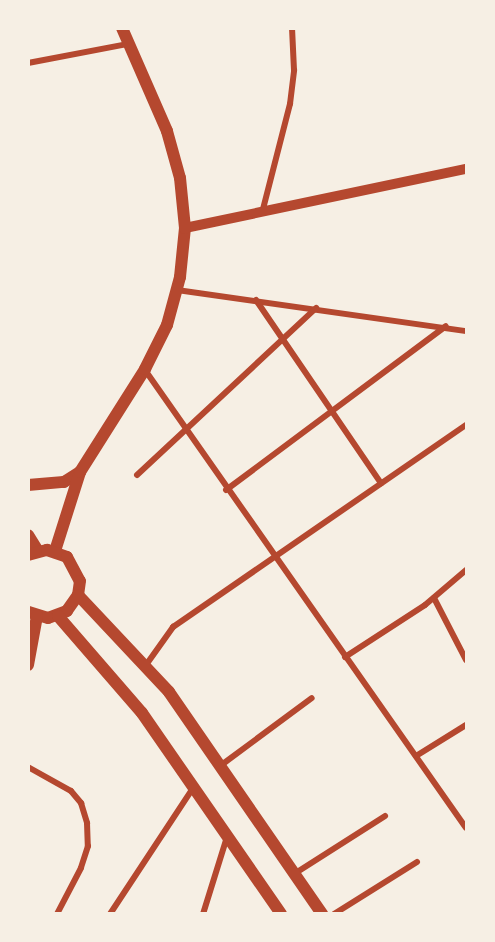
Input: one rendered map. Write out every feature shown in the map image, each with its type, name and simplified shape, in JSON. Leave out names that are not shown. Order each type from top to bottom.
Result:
[{"type":"main road","points":[[55,551],[80,472],[145,369],[167,325],[177,290],[185,228],[180,178],[167,131],[122,28]]},
{"type":"main road","points":[[28,485],[57,484],[80,472]]},
{"type":"main road","points":[[28,535],[33,553],[55,551],[76,568],[78,595],[74,604],[58,616],[33,614],[28,665]]},
{"type":"main road","points":[[78,595],[146,664],[322,914]]},
{"type":"main road","points":[[58,616],[142,712],[281,914]]},
{"type":"street","points":[[262,213],[290,104],[295,45],[292,28]]},
{"type":"street","points":[[28,63],[129,44]]},
{"type":"street","points":[[185,228],[466,170]]},
{"type":"street","points":[[177,290],[446,326],[466,331]]},
{"type":"street","points":[[256,300],[381,483]]},
{"type":"street","points":[[137,475],[316,308]]},
{"type":"street","points":[[226,490],[446,326]]},
{"type":"street","points":[[145,369],[226,490],[466,828]]},
{"type":"street","points":[[146,664],[173,627],[466,425]]},
{"type":"street","points":[[345,657],[434,598],[466,570]]},
{"type":"street","points":[[434,598],[466,660]]},
{"type":"street","points":[[220,766],[312,698]]},
{"type":"street","points":[[416,756],[466,725]]},
{"type":"street","points":[[28,767],[71,791],[81,803],[87,823],[88,846],[81,868],[57,914]]},
{"type":"street","points":[[110,914],[193,788]]},
{"type":"street","points":[[294,874],[385,816]]},
{"type":"street","points":[[203,914],[228,836]]},
{"type":"street","points":[[334,914],[417,862]]}]
